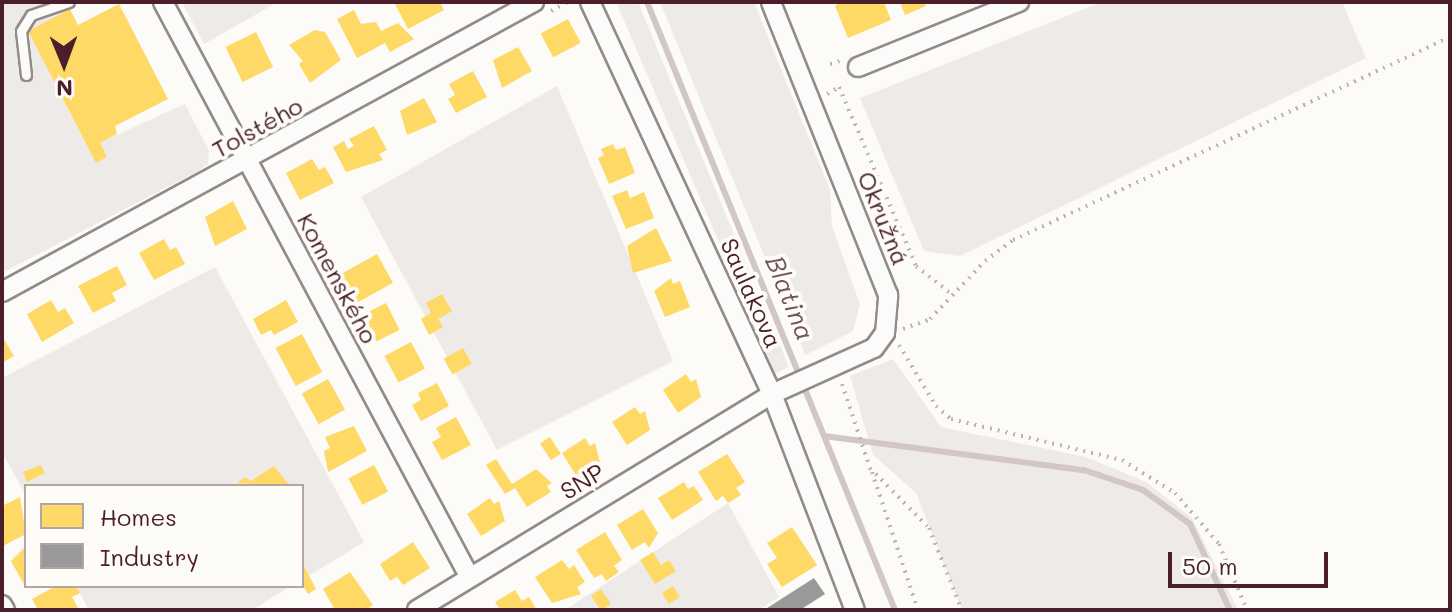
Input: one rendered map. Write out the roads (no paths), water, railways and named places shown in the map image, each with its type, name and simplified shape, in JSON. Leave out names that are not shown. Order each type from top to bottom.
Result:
[{"type":"street","name":"Komenského","points":[[163,2],[469,576]]},
{"type":"street","name":"Tolstého","points":[[2,292],[534,2]]},
{"type":"street","name":"Saulakova","points":[[590,2],[779,391],[855,610]]},
{"type":"street","name":"Okružná","points":[[771,2],[888,295],[885,333],[874,348],[779,391]]},
{"type":"street","points":[[858,67],[1019,2]]},
{"type":"street","name":"SNP","points":[[417,610],[779,391]]},
{"type":"lane","points":[[29,2],[31,15]]},
{"type":"lane","points":[[26,75],[21,31],[31,15],[69,2]]},
{"type":"waterway","name":"Blatina","points":[[647,2],[895,610]]},
{"type":"waterway","points":[[824,436],[1084,470],[1143,490],[1190,524],[1230,610]]}]
